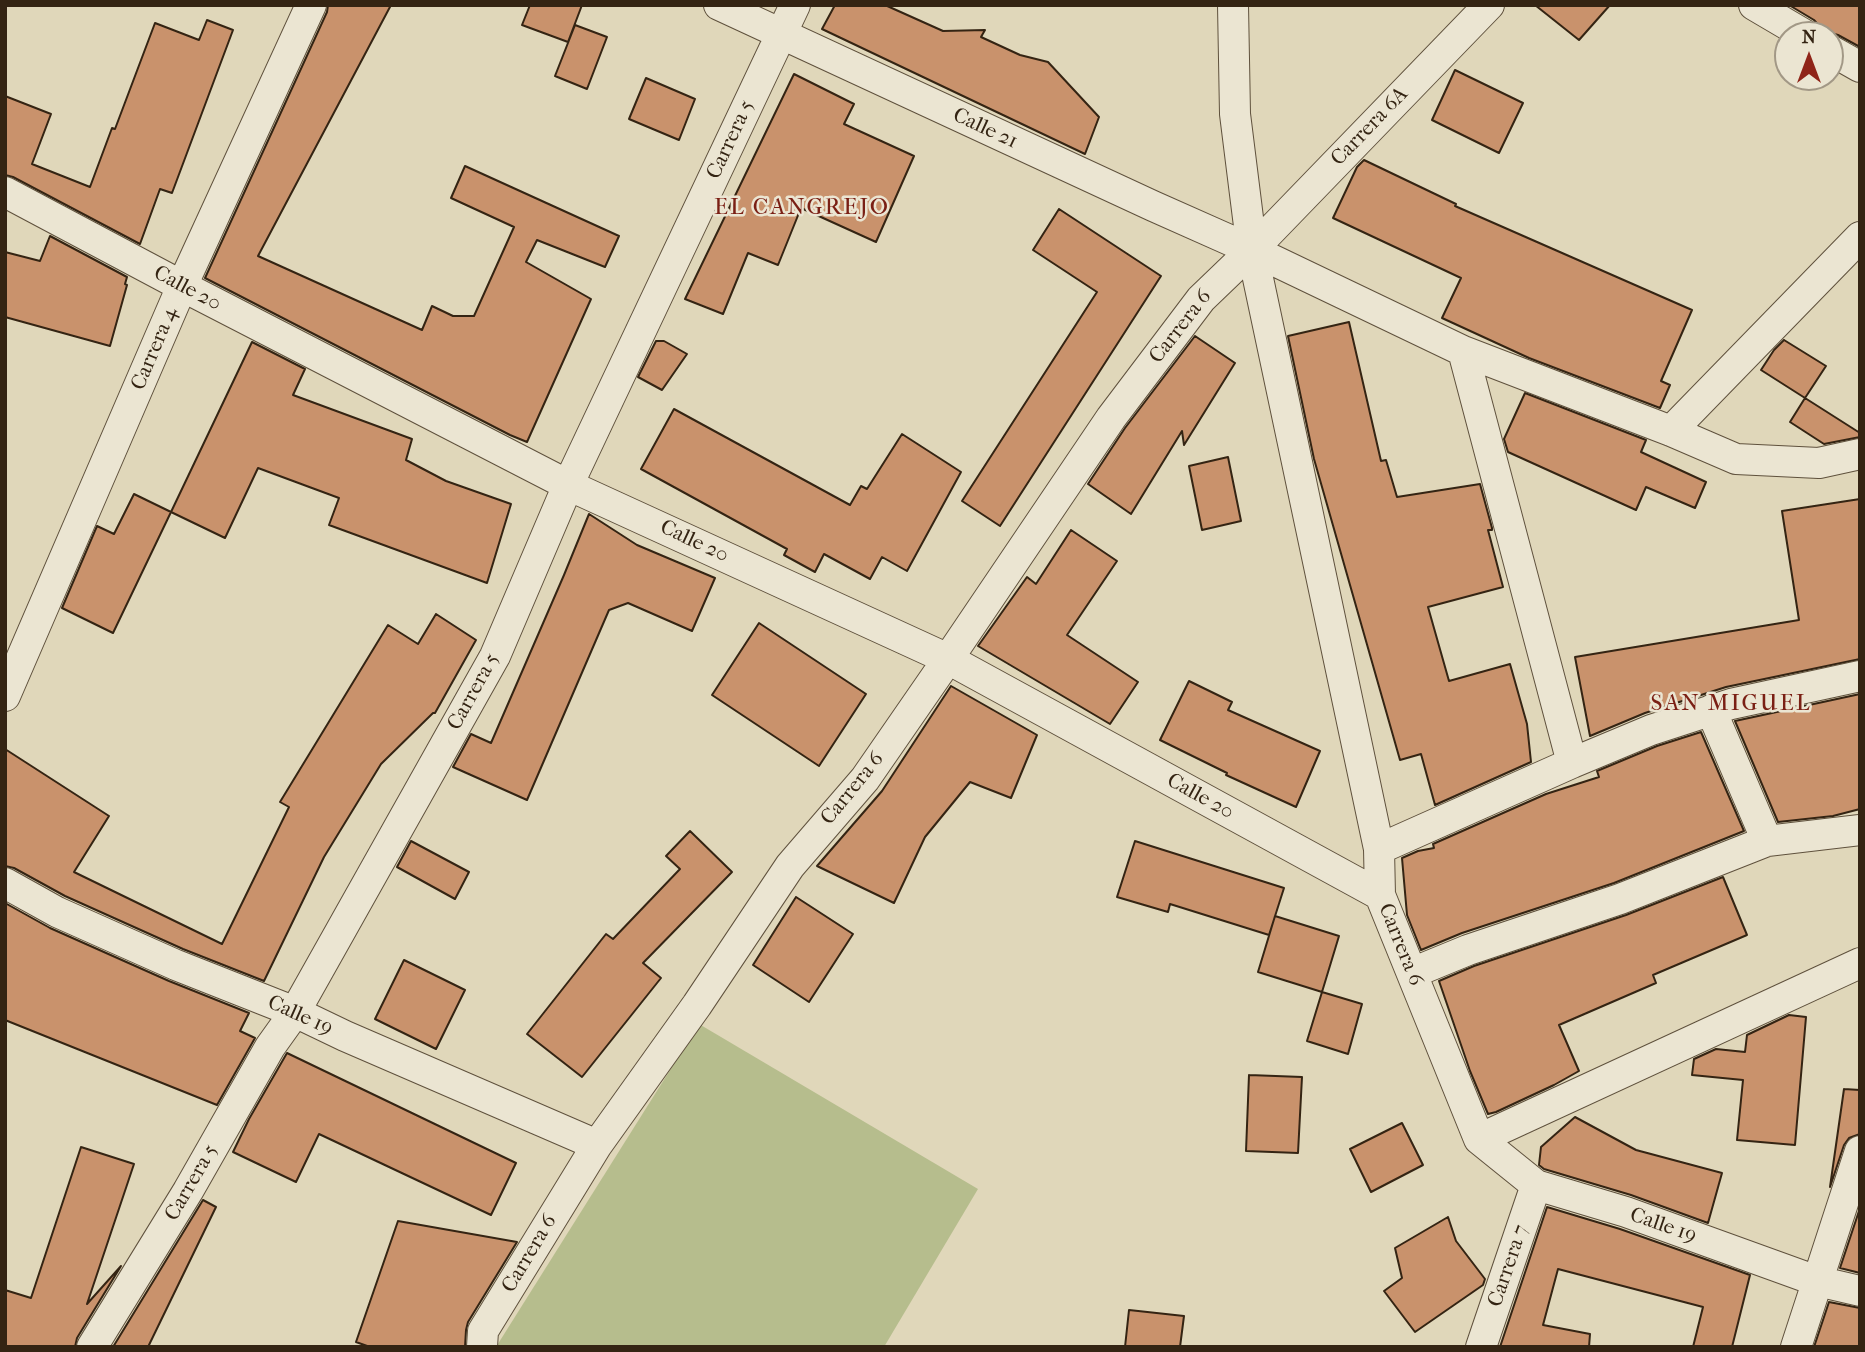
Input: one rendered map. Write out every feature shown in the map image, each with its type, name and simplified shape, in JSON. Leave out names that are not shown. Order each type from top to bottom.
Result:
[{"type":"street","name":"Carrera 4","points":[[5,696],[182,286],[311,5]]},
{"type":"street","name":"Calle 21","points":[[719,5],[1252,250],[1463,351],[1671,431],[1736,459],[1819,463],[1860,454]]},
{"type":"street","name":"Carrera 5","points":[[92,1347],[188,1191],[270,1047],[295,1012],[495,656],[568,485],[795,5]]},
{"type":"street","name":"Carrera 6","points":[[1233,5],[1235,114],[1252,250],[1379,849],[1380,895],[1479,1139]]},
{"type":"street","name":"Carrera 6A","points":[[1252,250],[1489,5]]},
{"type":"street","points":[[1767,9],[1785,21]]},
{"type":"street","points":[[1844,58],[1860,67]]},
{"type":"street","name":"Calle 20","points":[[5,192],[568,485],[948,659],[1380,895]]},
{"type":"street","points":[[1671,431],[1860,237]]},
{"type":"street","name":"Carrera 6","points":[[482,1347],[483,1331],[597,1145],[697,1005],[790,866],[865,779],[1119,407],[1201,299],[1252,250]]},
{"type":"street","points":[[1463,351],[1572,763]]},
{"type":"street","points":[[1379,849],[1651,730],[1711,710],[1860,676]]},
{"type":"street","points":[[1711,710],[1767,841]]},
{"type":"street","points":[[1412,973],[1468,950],[1620,899],[1767,841],[1860,830]]},
{"type":"street","name":"Calle 19","points":[[5,883],[57,912],[176,965],[295,1012],[597,1145]]},
{"type":"street","points":[[1479,1139],[1860,963]]},
{"type":"street","name":"Calle 19","points":[[1479,1139],[1536,1185],[1626,1212],[1817,1281],[1860,1291]]},
{"type":"street","points":[[1796,1347],[1860,1151]]},
{"type":"street","name":"Carrera 7","points":[[1481,1347],[1536,1185]]},
{"type":"green space","points":[[699,1024],[978,1189],[884,1347],[496,1347]]},
{"type":"building","points":[[328,5],[391,5],[258,256],[422,330],[432,306],[453,316],[474,316],[514,227],[451,198],[465,166],[619,236],[605,267],[537,240],[526,262],[591,299],[527,442],[205,278]]},
{"type":"building","points":[[530,5],[582,5],[568,42],[522,25]]},
{"type":"building","points":[[835,5],[885,5],[943,31],[985,30],[981,37],[1020,55],[1048,62],[1099,117],[1085,154],[822,29]]},
{"type":"building","points":[[1535,5],[1610,5],[1579,40]]},
{"type":"building","points":[[1789,5],[1860,5],[1860,47],[1844,38],[1844,21],[1814,20]]},
{"type":"building","points":[[207,20],[233,30],[172,193],[160,189],[140,244],[5,175],[5,96],[51,114],[32,164],[90,187],[155,23],[199,40]]},
{"type":"building","points":[[575,25],[607,37],[587,89],[555,76]]},
{"type":"building","points":[[1455,70],[1523,103],[1499,153],[1432,120]]},
{"type":"building","points":[[794,74],[854,104],[844,124],[914,156],[876,242],[801,208],[778,265],[748,253],[723,314],[685,299]]},
{"type":"building","points":[[646,78],[695,99],[679,140],[629,119]]},
{"type":"building","points":[[1364,160],[1456,204],[1455,206],[1692,310],[1661,381],[1670,385],[1660,408],[1529,358],[1442,318],[1461,278],[1333,218],[1357,167]]},
{"type":"building","points":[[1059,209],[1161,276],[1000,526],[962,501],[1097,292],[1033,250]]},
{"type":"building","points":[[50,236],[127,277],[110,346],[5,317],[5,252],[40,261]]},
{"type":"building","points":[[1349,322],[1381,461],[1386,460],[1397,497],[1480,484],[1492,528],[1488,530],[1503,587],[1428,607],[1449,681],[1510,664],[1527,724],[1531,762],[1435,805],[1421,754],[1400,760],[1314,459],[1288,336]]},
{"type":"building","points":[[1195,336],[1235,363],[1184,445],[1182,431],[1131,514],[1088,484],[1125,428]]},
{"type":"building","points":[[1784,340],[1826,366],[1805,398],[1761,370]]},
{"type":"building","points":[[656,341],[664,341],[687,354],[662,390],[638,377]]},
{"type":"building","points":[[252,342],[305,369],[293,395],[412,439],[406,460],[446,481],[511,504],[487,583],[329,525],[339,498],[258,468],[225,538],[171,512]]},
{"type":"building","points":[[1525,393],[1646,440],[1641,452],[1706,482],[1695,508],[1646,487],[1636,510],[1508,452],[1504,439]]},
{"type":"building","points":[[1805,398],[1860,433],[1860,437],[1824,444],[1790,422]]},
{"type":"building","points":[[674,409],[850,505],[861,486],[867,489],[902,434],[961,472],[907,571],[882,557],[870,579],[824,554],[815,572],[784,555],[787,549],[641,469]]},
{"type":"building","points":[[1228,457],[1241,521],[1202,530],[1189,466]]},
{"type":"building","points":[[134,494],[171,512],[113,633],[62,608],[97,526],[114,534]]},
{"type":"building","points":[[1860,499],[1860,659],[1726,687],[1645,713],[1590,736],[1575,657],[1799,620],[1782,511]]},
{"type":"building","points":[[589,514],[637,545],[715,578],[692,631],[628,603],[609,610],[527,800],[453,767],[471,734],[491,743]]},
{"type":"building","points":[[1071,530],[1117,561],[1067,635],[1138,682],[1110,724],[978,646],[1027,577],[1036,584]]},
{"type":"building","points":[[436,614],[476,640],[435,713],[381,764],[324,857],[264,981],[183,949],[5,866],[5,749],[109,816],[74,872],[222,944],[289,807],[280,802],[388,625],[418,644]]},
{"type":"building","points":[[759,623],[866,694],[819,766],[712,695]]},
{"type":"building","points":[[1189,681],[1232,702],[1228,710],[1320,751],[1296,807],[1226,775],[1227,773],[1160,740]]},
{"type":"building","points":[[951,686],[1037,735],[1011,798],[970,782],[925,837],[894,903],[817,866],[882,791]]},
{"type":"building","points":[[1860,694],[1860,809],[1833,816],[1778,822],[1735,721]]},
{"type":"building","points":[[1701,732],[1744,831],[1614,883],[1462,933],[1421,950],[1407,915],[1402,858],[1434,848],[1433,844],[1546,794],[1599,777],[1597,771],[1657,746]]},
{"type":"building","points":[[690,831],[732,872],[643,963],[661,978],[582,1077],[527,1034],[606,934],[613,939],[680,869],[666,856]]},
{"type":"building","points":[[411,841],[469,872],[455,899],[397,867]]},
{"type":"building","points":[[1135,841],[1284,888],[1269,935],[1170,904],[1168,912],[1117,897]]},
{"type":"building","points":[[1723,877],[1747,935],[1653,975],[1656,983],[1559,1025],[1579,1071],[1488,1114],[1439,981],[1474,966],[1626,915]]},
{"type":"building","points":[[796,897],[853,934],[809,1002],[753,965]]},
{"type":"building","points":[[5,903],[50,928],[249,1013],[240,1031],[255,1038],[217,1105],[5,1020]]},
{"type":"building","points":[[1275,916],[1339,936],[1322,992],[1258,972]]},
{"type":"building","points":[[404,960],[465,990],[436,1049],[375,1019]]},
{"type":"building","points":[[1322,992],[1362,1004],[1348,1054],[1307,1041]]},
{"type":"building","points":[[1789,1015],[1806,1017],[1795,1145],[1737,1140],[1743,1080],[1692,1075],[1694,1059],[1716,1049],[1745,1052],[1747,1035]]},
{"type":"building","points":[[287,1053],[516,1163],[491,1215],[319,1134],[296,1182],[233,1152]]},
{"type":"building","points":[[1249,1075],[1302,1077],[1298,1153],[1246,1151]]},
{"type":"building","points":[[1844,1089],[1860,1090],[1860,1134],[1849,1138],[1844,1145],[1830,1187]]},
{"type":"building","points":[[1575,1117],[1636,1150],[1722,1173],[1708,1223],[1631,1195],[1544,1169],[1539,1165],[1541,1147]]},
{"type":"building","points":[[1402,1123],[1423,1165],[1371,1192],[1350,1149]]},
{"type":"building","points":[[81,1147],[134,1164],[87,1304],[121,1266],[77,1338],[75,1347],[5,1347],[5,1290],[31,1298]]},
{"type":"building","points":[[203,1200],[216,1207],[148,1347],[113,1347]]},
{"type":"building","points":[[1547,1207],[1620,1229],[1750,1275],[1732,1347],[1693,1347],[1703,1307],[1558,1269],[1543,1325],[1590,1334],[1589,1347],[1500,1347]]},
{"type":"building","points":[[1860,1208],[1860,1273],[1840,1268]]},
{"type":"building","points":[[1448,1217],[1456,1241],[1485,1279],[1483,1285],[1415,1332],[1384,1291],[1402,1278],[1395,1248]]},
{"type":"building","points":[[398,1221],[517,1242],[468,1322],[465,1347],[370,1347],[356,1342]]},
{"type":"building","points":[[1829,1302],[1860,1308],[1860,1347],[1814,1347]]},
{"type":"building","points":[[1129,1310],[1184,1316],[1180,1347],[1125,1347]]},
{"type":"district","name":"EL CANGREJO","points":[[802,208]]},
{"type":"district","name":"SAN MIGUEL","points":[[1731,704]]}]
